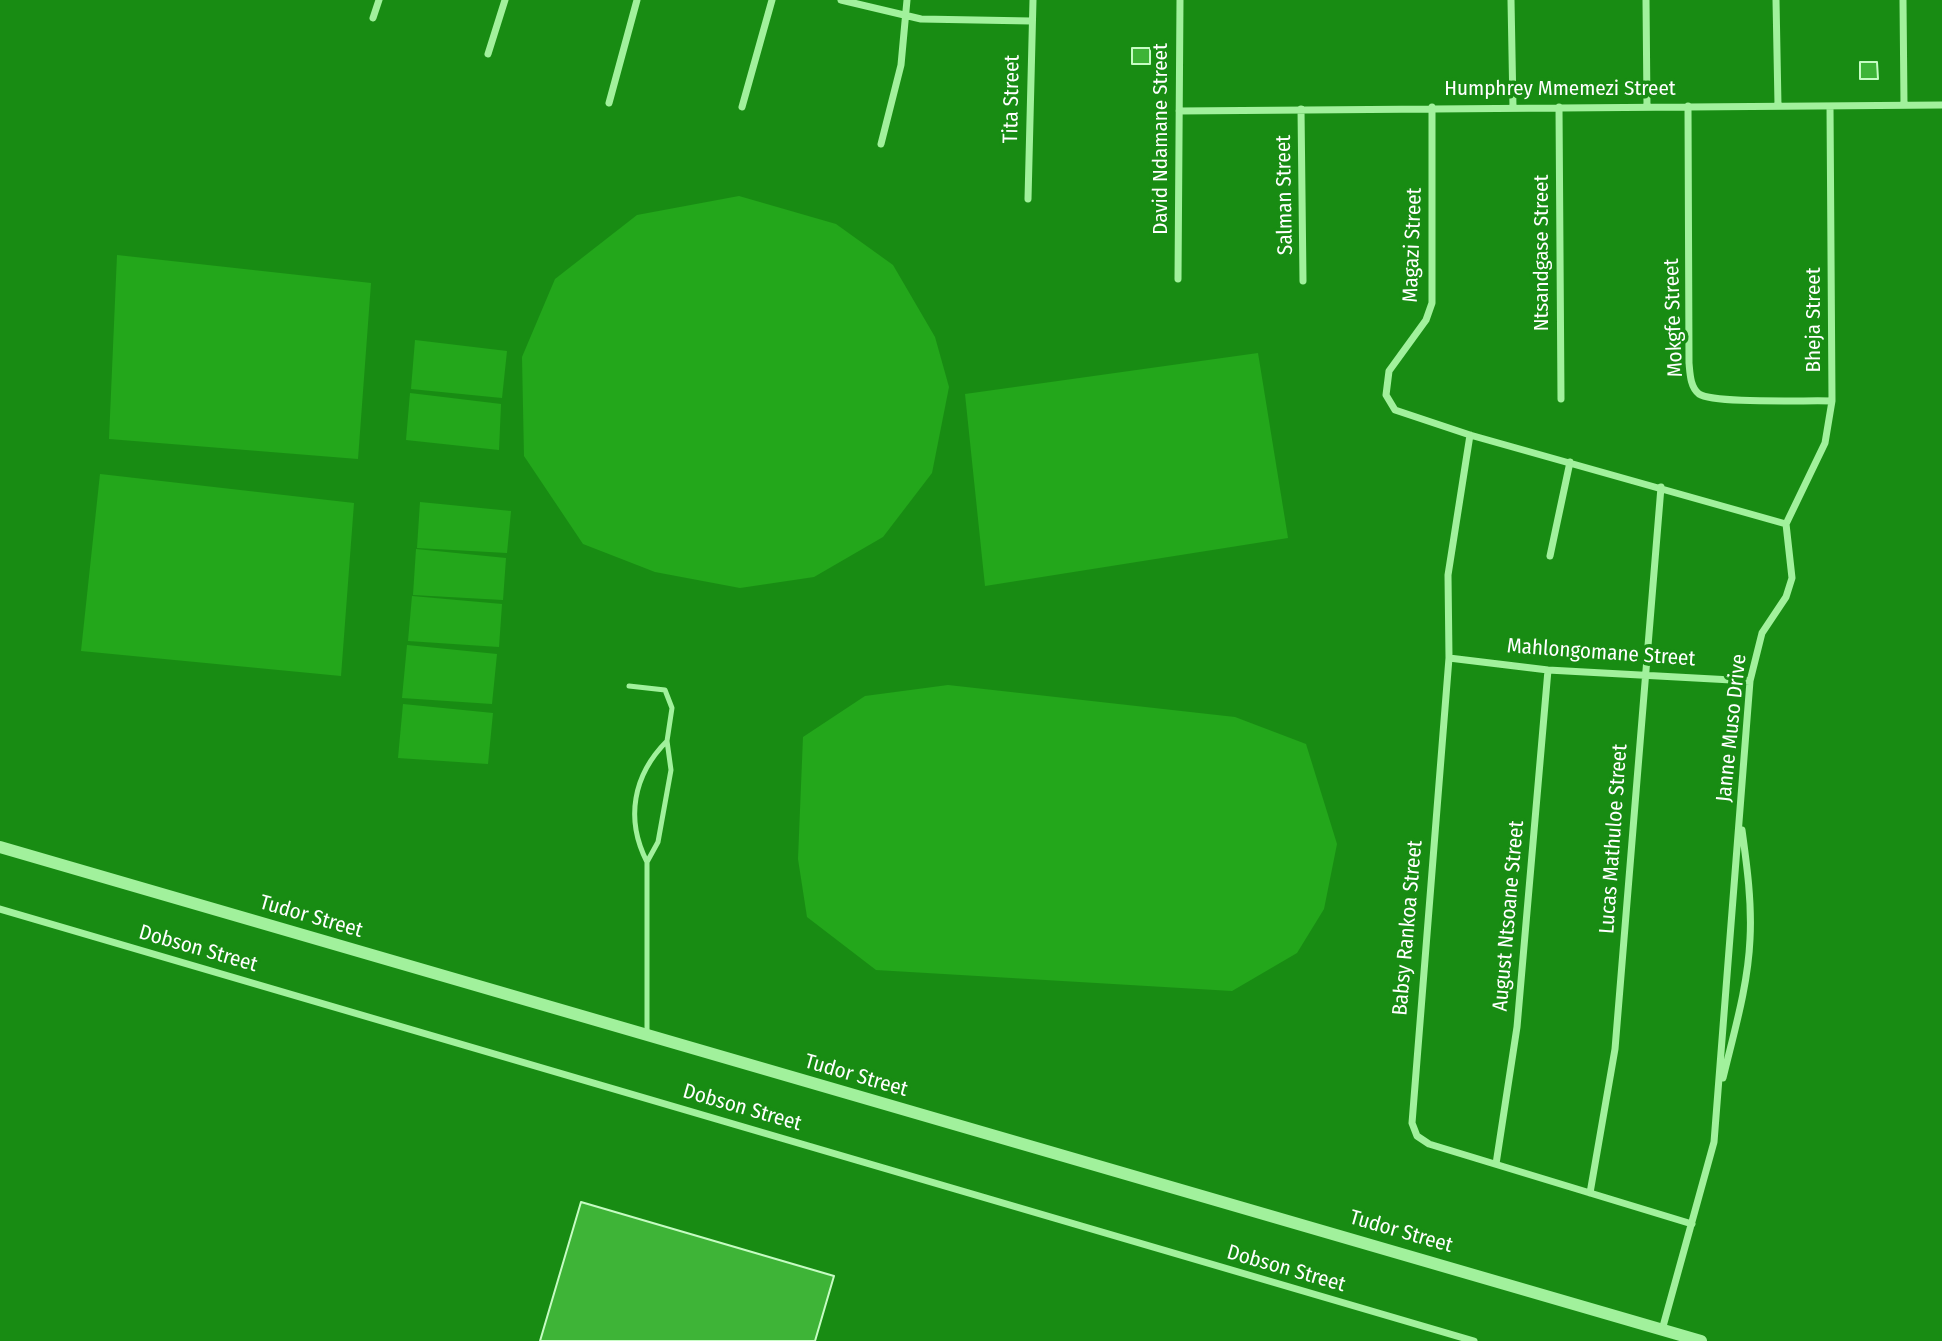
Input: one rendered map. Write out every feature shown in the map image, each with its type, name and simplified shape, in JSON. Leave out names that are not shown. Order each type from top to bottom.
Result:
[{"type":"street","points":[[373,18],[379,0]]},
{"type":"street","points":[[488,54],[505,0]]},
{"type":"street","points":[[609,103],[637,0]]},
{"type":"street","points":[[742,107],[772,0]]},
{"type":"street","points":[[841,0],[908,17],[946,21],[1031,21]]},
{"type":"street","points":[[881,144],[901,65],[908,17],[907,0]]},
{"type":"street","name":"Tita Street","points":[[1028,199],[1033,0]]},
{"type":"street","name":"David Ndamane Street","points":[[1178,279],[1180,0]]},
{"type":"street","points":[[1511,0],[1513,107]]},
{"type":"street","points":[[1646,0],[1647,106]]},
{"type":"street","points":[[1776,0],[1778,105]]},
{"type":"street","points":[[1903,0],[1904,104]]},
{"type":"street","name":"Humphrey Mmemezi Street","points":[[1179,111],[1942,104]]},
{"type":"street","name":"Mokgfe Street","points":[[1688,106],[1689,363],[1693,387],[1699,394],[1721,398],[1832,401]]},
{"type":"street","name":"Bheja Street","points":[[1786,524],[1825,443],[1832,401],[1830,106]]},
{"type":"street","name":"Magazi Street","points":[[1432,107],[1432,303],[1426,320],[1389,371],[1385,396],[1395,410],[1470,435]]},
{"type":"street","name":"Ntsandgase Street","points":[[1559,107],[1561,399]]},
{"type":"street","name":"Salman Street","points":[[1301,109],[1303,281]]},
{"type":"street","points":[[1470,435],[1786,524]]},
{"type":"street","name":"Babsy Rankoa Street","points":[[1470,435],[1451,548],[1447,612],[1449,658],[1412,1123],[1417,1136],[1429,1144],[1692,1224]]},
{"type":"street","points":[[1550,556],[1570,462]]},
{"type":"street","name":"Lucas Mathuloe Street","points":[[1590,1193],[1615,1049],[1661,487]]},
{"type":"street","name":"Janne Muso Drive","points":[[1662,1330],[1714,1142],[1750,681],[1762,632],[1786,597],[1792,578],[1786,524]]},
{"type":"street","name":"Mahlongomane Street","points":[[1449,658],[1548,670],[1750,681]]},
{"type":"street","name":"August Ntsoane Street","points":[[1496,1164],[1512,1072],[1548,670]]},
{"type":"street","name":"Janne Muso Drive","points":[[1718,1100],[1741,1005],[1751,938],[1750,899],[1740,819]]},
{"type":"street","name":"Tudor Street","points":[[0,847],[1701,1341]]},
{"type":"street","name":"Dobson Street","points":[[0,909],[1474,1341]]},
{"type":"lane","points":[[629,685],[665,690],[672,708],[667,741],[671,770],[658,842],[647,862]]},
{"type":"lane","points":[[647,1035],[647,862],[635,832],[640,779],[652,756],[667,741]]},
{"type":"green space","points":[[739,196],[836,224],[893,265],[935,337],[949,387],[932,473],[883,537],[814,577],[740,588],[655,572],[583,544],[524,456],[522,357],[555,279],[637,215]]},
{"type":"green space","points":[[117,255],[371,283],[358,459],[109,439]]},
{"type":"green space","points":[[415,340],[507,351],[502,398],[411,389]]},
{"type":"green space","points":[[1258,353],[1288,538],[985,586],[965,394]]},
{"type":"green space","points":[[410,393],[501,404],[499,450],[406,440]]},
{"type":"green space","points":[[100,474],[354,503],[341,676],[81,651]]},
{"type":"green space","points":[[420,502],[511,511],[507,553],[417,548]]},
{"type":"green space","points":[[416,549],[506,558],[503,600],[413,595]]},
{"type":"green space","points":[[412,596],[502,604],[499,647],[408,641]]},
{"type":"green space","points":[[407,645],[497,654],[492,704],[402,698]]},
{"type":"green space","points":[[948,685],[1235,717],[1306,744],[1337,844],[1324,909],[1297,953],[1232,991],[876,970],[807,917],[798,859],[803,737],[865,696]]},
{"type":"green space","points":[[403,704],[493,713],[488,764],[398,758]]},
{"type":"building","points":[[1132,48],[1150,48],[1150,64],[1132,64]]},
{"type":"building","points":[[1860,62],[1877,62],[1878,79],[1860,79]]},
{"type":"building","points":[[581,1202],[834,1276],[815,1341],[540,1341]]}]
